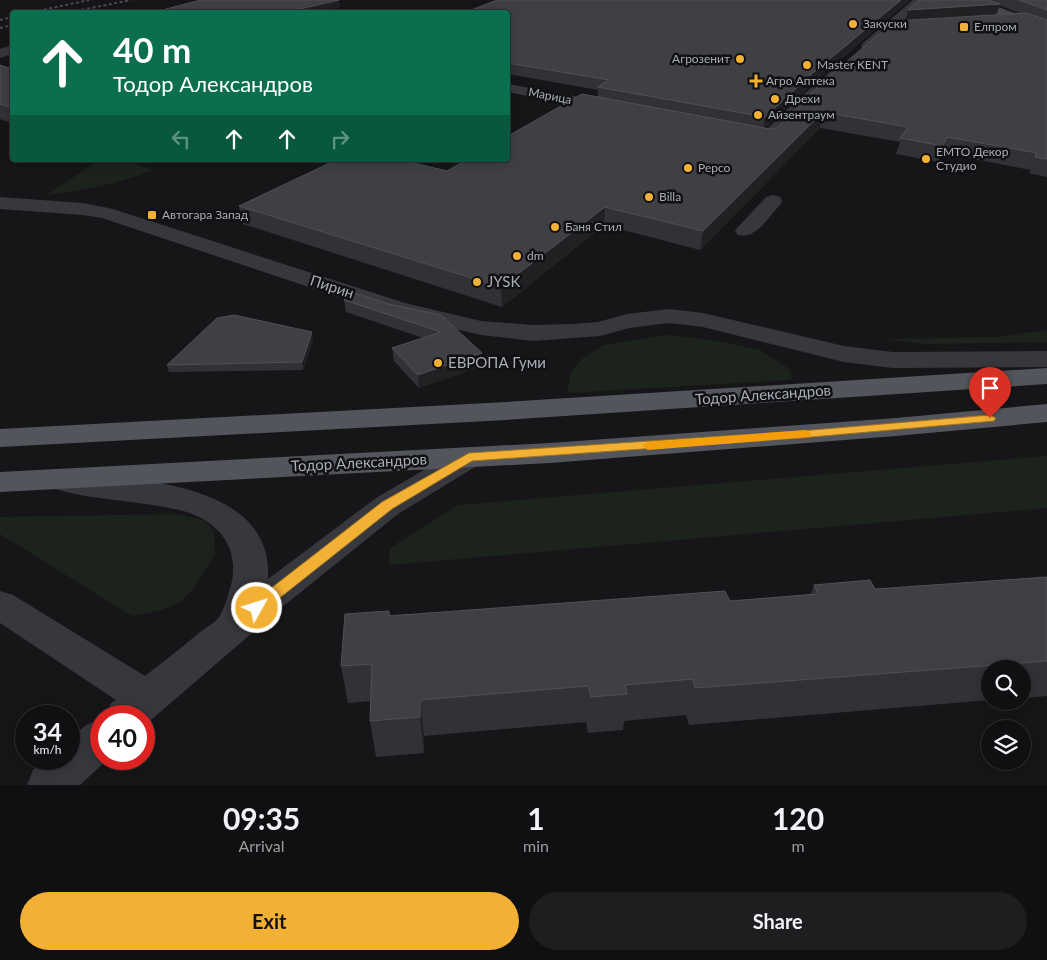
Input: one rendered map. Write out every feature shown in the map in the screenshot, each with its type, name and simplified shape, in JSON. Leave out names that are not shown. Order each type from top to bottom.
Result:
[{"type":"main road","points":[[969,0],[1027,18],[1047,21]]},
{"type":"main road","points":[[988,0],[1047,29]]},
{"type":"main road","name":"Тодор Александров","points":[[0,438],[506,411],[1047,376]]},
{"type":"main road","name":"Тодор Александров","points":[[0,482],[469,458],[896,427],[1047,413]]},
{"type":"street","points":[[860,52],[920,0]]},
{"type":"street","points":[[987,22],[1027,18]]},
{"type":"street","points":[[887,28],[906,26]]},
{"type":"street","points":[[749,134],[768,138],[803,102],[846,64]]},
{"type":"street","name":"Марица","points":[[510,88],[623,110]]},
{"type":"street","points":[[745,230],[774,201]]},
{"type":"street","name":"Пирин","points":[[0,203],[84,209],[106,213],[398,309],[481,328],[533,334],[600,329],[628,321],[669,316],[703,320],[844,354],[893,360],[1047,359]]},
{"type":"street","points":[[138,705],[234,626],[387,506],[469,458]]},
{"type":"street","points":[[44,479],[178,498],[209,507],[225,516],[240,532],[247,551],[251,571],[248,588],[234,626]]},
{"type":"street","points":[[0,605],[133,705]]},
{"type":"street","points":[[49,785],[90,748]]},
{"type":"shaded area","points":[[96,162],[129,162],[153,170],[101,186],[47,195]]},
{"type":"shaded area","points":[[1047,330],[1047,342],[925,344],[885,339],[997,337]]},
{"type":"shaded area","points":[[666,335],[713,340],[760,350],[789,369],[792,380],[567,393],[571,372],[583,358],[603,345]]},
{"type":"shaded area","points":[[1047,456],[1047,508],[389,565],[390,548],[458,505]]},
{"type":"shaded area","points":[[176,514],[203,520],[214,531],[215,554],[193,589],[179,603],[158,611],[132,616],[0,534],[0,517]]},
{"type":"building","points":[[201,0],[339,0],[296,10],[166,9]]},
{"type":"building","points":[[497,0],[901,0],[814,72],[765,117],[598,87],[609,80],[510,63],[510,10],[471,10]]},
{"type":"building","points":[[919,0],[988,0],[1000,4],[908,10]]},
{"type":"building","points":[[1019,0],[1047,0],[1047,10]]},
{"type":"building","points":[[1026,13],[1047,20],[1047,159],[1035,157],[1037,153],[947,137],[943,146],[900,138],[908,127],[823,112],[703,231],[605,207],[501,287],[239,206],[332,162],[409,162],[447,171],[463,162],[510,162],[510,135],[582,94],[770,129],[777,128],[827,78],[895,21]]},
{"type":"building","points":[[0,65],[10,68],[10,107],[0,104]]},
{"type":"building","points":[[355,293],[388,304],[441,315],[482,353],[418,375],[392,348],[441,332],[344,300]]},
{"type":"building","points":[[234,315],[312,332],[302,362],[167,365],[217,318]]},
{"type":"building","points":[[1047,577],[1047,661],[981,660],[981,666],[695,688],[693,679],[625,685],[627,694],[591,697],[588,686],[420,700],[420,717],[370,721],[372,664],[341,666],[345,614],[389,611],[389,616],[725,591],[730,601],[818,594],[814,585],[870,580],[875,589]]},
{"type":"railway","points":[[42,10],[89,0]]},
{"type":"railway","points":[[81,10],[131,0]]},
{"type":"railway","points":[[0,20],[10,18]]},
{"type":"railway","points":[[0,28],[10,26]]},
{"type":"slow traffic","points":[[648,446],[805,434]]},
{"type":"place","name":"Закуски","points":[[853,24]]},
{"type":"place","name":"Елпром","points":[[964,27]]},
{"type":"place","name":"Агрозенит","points":[[740,59]]},
{"type":"place","name":"Master KENT","points":[[807,65]]},
{"type":"place","name":"Агро Аптека","points":[[756,81]]},
{"type":"place","name":"Дрехи","points":[[775,99]]},
{"type":"place","name":"Айзентраум","points":[[758,115]]},
{"type":"place","name":"ЕМТО Декор Студио","points":[[926,159]]},
{"type":"place","name":"Pepco","points":[[688,168]]},
{"type":"place","name":"Billa","points":[[649,197]]},
{"type":"place","name":"Автогара Запад","points":[[152,215]]},
{"type":"place","name":"Баня Стил","points":[[555,227]]},
{"type":"place","name":"dm","points":[[517,256]]},
{"type":"place","name":"JYSK","points":[[477,282]]},
{"type":"place","name":"ЕВРОПА Гуми","points":[[438,363]]},
{"type":"route","points":[[257,608],[387,506],[469,458],[896,427],[990,418]]}]
